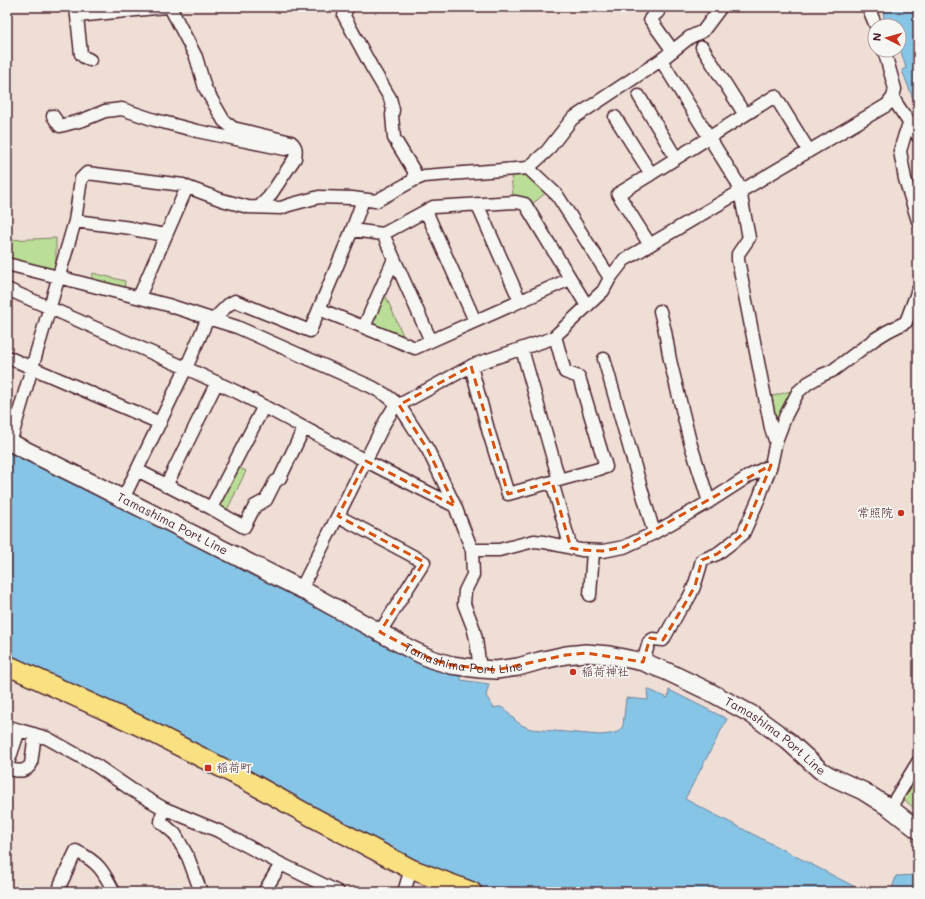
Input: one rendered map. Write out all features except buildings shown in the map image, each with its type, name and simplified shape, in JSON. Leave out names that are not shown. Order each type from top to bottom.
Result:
[{"type":"main road","name":"Tamashima Port Line","points":[[8,442],[300,589],[431,659],[451,665],[496,670],[518,667],[566,655],[586,653],[643,662],[666,671],[751,714],[787,740],[820,770],[863,791],[890,808],[918,830]]},
{"type":"main road","points":[[7,665],[140,726],[242,778],[411,869],[472,892]]},
{"type":"street","points":[[90,60],[84,58],[81,54],[76,12],[165,7]]},
{"type":"street","points":[[170,7],[196,57],[205,88],[224,121],[233,128],[291,142],[295,145],[295,158],[269,197],[259,207]]},
{"type":"street","points":[[347,7],[344,16],[390,98],[393,110],[394,138],[414,171],[414,180]]},
{"type":"street","points":[[8,442],[32,368],[75,221],[81,179],[87,173],[183,185],[222,200],[248,207],[281,208],[319,196],[376,201],[424,176],[528,168],[547,151],[572,119],[661,60],[690,37],[703,31],[722,7]]},
{"type":"street","points":[[868,7],[873,18]]},
{"type":"street","points":[[658,12],[650,19],[673,51]]},
{"type":"street","points":[[702,46],[745,115]]},
{"type":"street","points":[[300,589],[393,409],[472,366],[553,338],[602,291],[624,260],[887,105],[893,97],[895,89],[886,58]]},
{"type":"street","points":[[661,60],[737,182],[740,191],[749,238],[738,254],[738,260],[771,428],[776,443]]},
{"type":"street","points":[[639,96],[676,158]]},
{"type":"street","points":[[650,245],[618,194],[775,96],[809,151]]},
{"type":"street","points":[[893,97],[918,136]]},
{"type":"street","points":[[52,116],[60,126],[82,120],[105,111],[122,109],[155,120],[196,130],[296,151]]},
{"type":"street","points":[[615,117],[651,174]]},
{"type":"street","points":[[910,124],[905,134],[900,151],[905,179],[918,221]]},
{"type":"street","points":[[528,168],[557,195],[610,278]]},
{"type":"street","points":[[138,297],[187,187]]},
{"type":"street","points":[[123,499],[210,319],[235,300],[310,331],[363,200]]},
{"type":"street","points":[[352,230],[383,234],[433,207],[516,202],[525,204],[587,306]]},
{"type":"street","points":[[477,204],[520,301]]},
{"type":"street","points":[[426,211],[475,321]]},
{"type":"street","points":[[75,221],[131,228],[166,235]]},
{"type":"street","points":[[383,234],[431,341]]},
{"type":"street","points":[[364,327],[394,259]]},
{"type":"street","points":[[7,264],[168,305],[237,327],[372,387],[399,405],[428,450],[455,506],[472,550],[473,575],[465,591],[464,604],[476,639],[480,669]]},
{"type":"street","points":[[319,309],[415,348],[570,279]]},
{"type":"street","points":[[7,289],[217,382],[366,461],[455,506]]},
{"type":"street","points":[[643,662],[649,642],[653,639],[663,640],[680,609],[683,607],[695,586],[702,560],[716,554],[743,534],[759,498],[771,465],[776,443],[786,415],[798,392],[808,383],[822,375],[832,372],[875,339],[906,322],[918,290]]},
{"type":"street","points":[[660,311],[666,331],[670,360],[690,442],[709,502]]},
{"type":"street","points":[[472,366],[489,433],[508,494],[606,467],[579,377],[565,372],[555,336]]},
{"type":"street","points":[[522,349],[556,480],[571,548]]},
{"type":"street","points":[[7,357],[160,423]]},
{"type":"street","points":[[604,359],[654,533]]},
{"type":"street","points":[[166,486],[217,382]]},
{"type":"street","points":[[211,508],[264,406]]},
{"type":"street","points":[[137,470],[211,508],[244,527],[255,506],[266,500],[275,482],[280,478],[304,428]]},
{"type":"street","points":[[472,550],[499,550],[534,542],[544,542],[593,551],[603,551],[624,547],[654,533],[709,502],[749,476],[771,465]]},
{"type":"street","points":[[338,516],[424,562],[380,632]]},
{"type":"street","points":[[590,595],[593,551]]},
{"type":"street","points":[[7,726],[47,738],[97,766],[132,790],[163,808],[221,832],[338,892]]},
{"type":"street","points":[[19,730],[7,768],[20,771],[26,770],[29,767],[31,764],[34,734]]},
{"type":"street","points":[[890,808],[918,762]]},
{"type":"street","points":[[163,808],[161,822],[175,834],[188,857],[201,892]]},
{"type":"street","points":[[59,892],[76,850],[98,865],[106,875],[114,892]]},
{"type":"street","points":[[264,892],[281,864]]},
{"type":"street","points":[[404,892],[411,869]]},
{"type":"highlighted area","points":[[471,366],[508,494],[552,482],[571,548],[581,550],[603,551],[624,547],[771,465],[743,534],[717,554],[702,560],[695,586],[683,607],[663,640],[650,638],[643,662],[586,653],[566,655],[496,670],[451,665],[431,659],[380,632],[424,562],[338,516],[366,461],[455,506],[428,450],[399,405]]},
{"type":"green space","points":[[528,171],[548,191],[531,205],[513,197],[511,173]]},
{"type":"green space","points":[[56,238],[56,270],[7,260],[7,240]]},
{"type":"green space","points":[[93,273],[125,281],[124,291],[91,282]]},
{"type":"green space","points":[[383,290],[405,340],[371,326],[370,322]]},
{"type":"green space","points":[[791,391],[792,395],[783,408],[775,425],[769,397]]},
{"type":"green space","points":[[238,467],[246,471],[226,512],[217,508]]},
{"type":"green space","points":[[915,774],[918,776],[918,811],[902,797]]},
{"type":"water","points":[[883,7],[918,7],[918,112],[902,70],[906,68],[903,58],[907,58],[907,18],[884,18]]},
{"type":"water","points":[[7,448],[461,672],[461,680],[489,684],[486,696],[494,708],[503,708],[516,721],[528,728],[600,735],[618,732],[623,726],[626,698],[648,700],[647,689],[668,698],[669,690],[727,719],[685,799],[865,892],[493,892],[387,848],[7,656]]},
{"type":"water","points":[[918,875],[918,892],[891,892],[896,876]]},
{"type":"place","name":"常照院","points":[[901,513]]},
{"type":"place","name":"稲荷神社","points":[[573,672]]},
{"type":"place","name":"稲荷町","points":[[208,768]]}]
